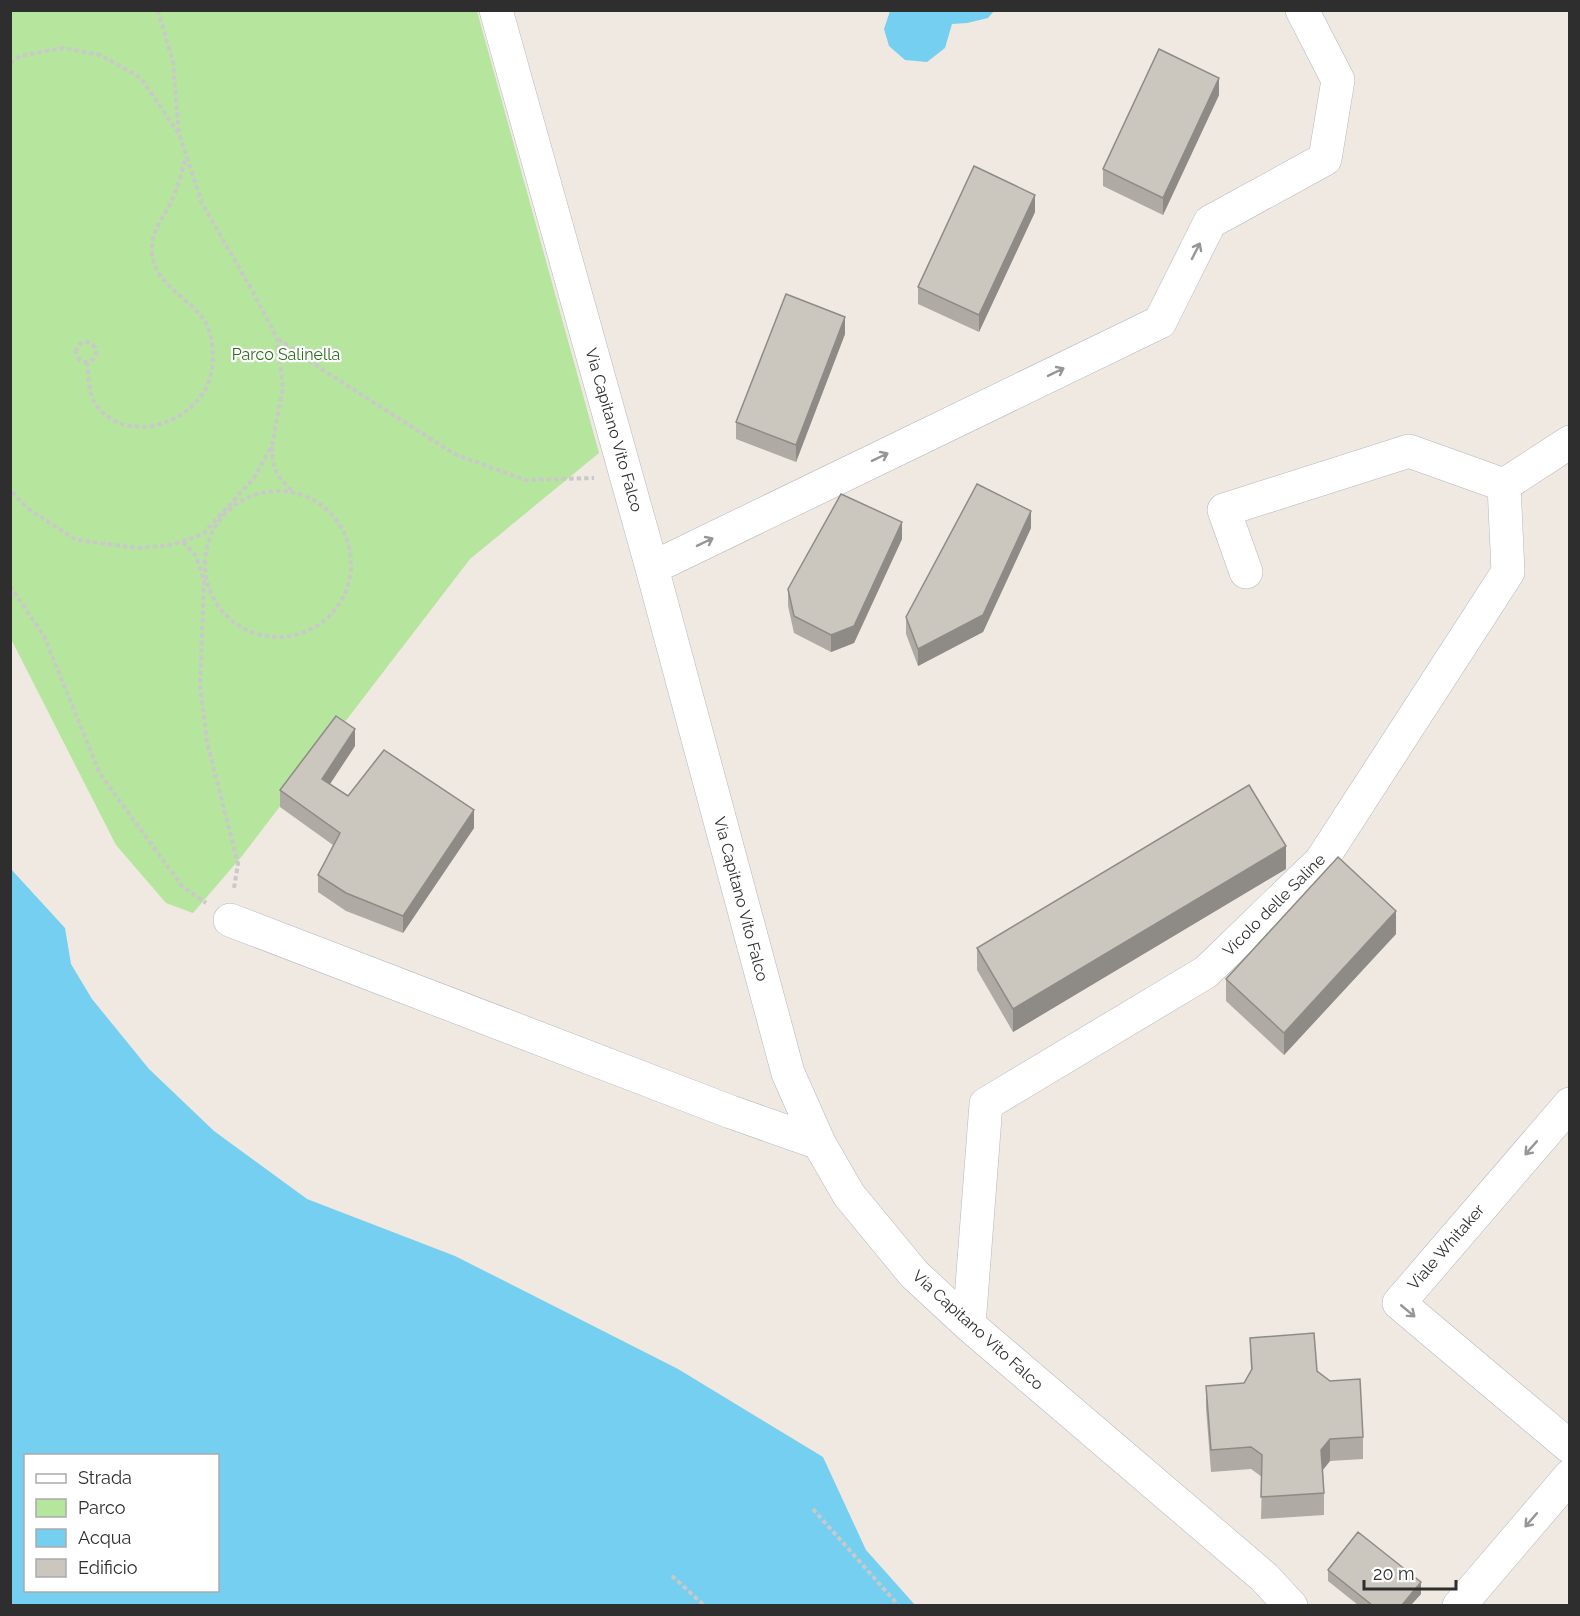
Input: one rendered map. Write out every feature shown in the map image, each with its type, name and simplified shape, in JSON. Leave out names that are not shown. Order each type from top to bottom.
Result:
[{"type":"street","name":"Via Capitano Vito Falco","points":[[496,10],[627,476],[788,1073],[819,1143],[849,1195],[914,1274],[969,1325],[1264,1577],[1291,1605]]},
{"type":"street","points":[[652,568],[1160,322],[1210,222],[1325,159],[1338,80],[1302,10]]},
{"type":"street","points":[[1246,572],[1224,510],[1409,451],[1504,485],[1569,442]]},
{"type":"street","name":"Vicolo delle Saline","points":[[969,1325],[986,1104],[1206,972],[1321,861],[1508,572],[1504,485]]},
{"type":"street","points":[[230,920],[731,1112],[819,1143]]},
{"type":"street","name":"Viale Whitaker","points":[[1565,1433],[1399,1303],[1569,1104]]},
{"type":"street","points":[[1459,1605],[1569,1476]]},
{"type":"path","points":[[159,10],[173,62],[179,134]]},
{"type":"path","points":[[10,63],[20,56],[63,48],[100,55],[141,78],[179,134],[202,203],[277,338],[283,388],[272,445],[272,464],[280,479],[294,492]]},
{"type":"path","points":[[87,362],[90,390],[95,404],[106,416],[126,426],[148,426],[171,421],[192,408],[205,393],[212,374],[210,332],[203,318],[164,282],[154,265],[152,246],[157,227],[172,200],[187,156]]},
{"type":"path","points":[[277,338],[456,455],[526,480],[627,476]]},
{"type":"path","points":[[88,342],[93,345],[96,355],[92,361],[87,362],[80,360],[76,351],[81,344],[88,342]]},
{"type":"path","points":[[10,490],[27,508],[76,540],[139,548],[171,545],[203,534],[254,478],[272,445]]},
{"type":"path","points":[[10,586],[44,636],[100,774],[182,886],[230,920],[238,864],[207,742],[201,685],[204,581],[205,555],[213,531],[227,510],[247,497],[270,490],[294,492],[316,501],[334,517],[346,537],[351,561],[348,585],[338,606],[321,623],[299,634],[276,637],[252,633],[232,621],[216,603],[204,581],[196,556],[183,542]]},
{"type":"path","points":[[813,1509],[899,1605]]},
{"type":"path","points":[[672,1576],[705,1605]]},
{"type":"green space","name":"Parco Salinella","points":[[11,11],[477,11],[599,453],[470,559],[242,856],[193,913],[166,903],[116,845],[11,639]]},
{"type":"water","points":[[890,10],[994,11],[988,18],[952,24],[945,48],[927,62],[905,60],[889,46],[884,29]]},
{"type":"water","points":[[10,868],[65,928],[71,964],[92,999],[149,1069],[214,1131],[307,1199],[455,1256],[678,1369],[823,1457],[866,1550],[915,1605],[11,1605]]},
{"type":"building","points":[[1159,49],[1219,78],[1163,198],[1103,169]]},
{"type":"building","points":[[974,166],[1035,195],[979,315],[918,287]]},
{"type":"building","points":[[786,294],[845,317],[796,445],[736,422]]},
{"type":"building","points":[[977,484],[1031,511],[983,615],[918,649],[906,617]]},
{"type":"building","points":[[841,494],[902,522],[854,626],[831,635],[794,616],[788,589]]},
{"type":"building","points":[[336,716],[355,729],[322,779],[348,796],[384,750],[474,810],[403,916],[346,893],[318,875],[340,833],[280,790]]},
{"type":"building","points":[[1249,785],[1286,846],[1013,1009],[977,948]]},
{"type":"building","points":[[1338,857],[1396,911],[1284,1033],[1226,979]]},
{"type":"building","points":[[1314,1333],[1317,1371],[1330,1381],[1360,1379],[1363,1437],[1330,1439],[1321,1450],[1324,1493],[1261,1497],[1262,1455],[1251,1447],[1211,1450],[1206,1386],[1244,1383],[1252,1369],[1250,1338]]},
{"type":"building","points":[[1358,1532],[1421,1582],[1402,1605],[1372,1605],[1328,1570]]}]
